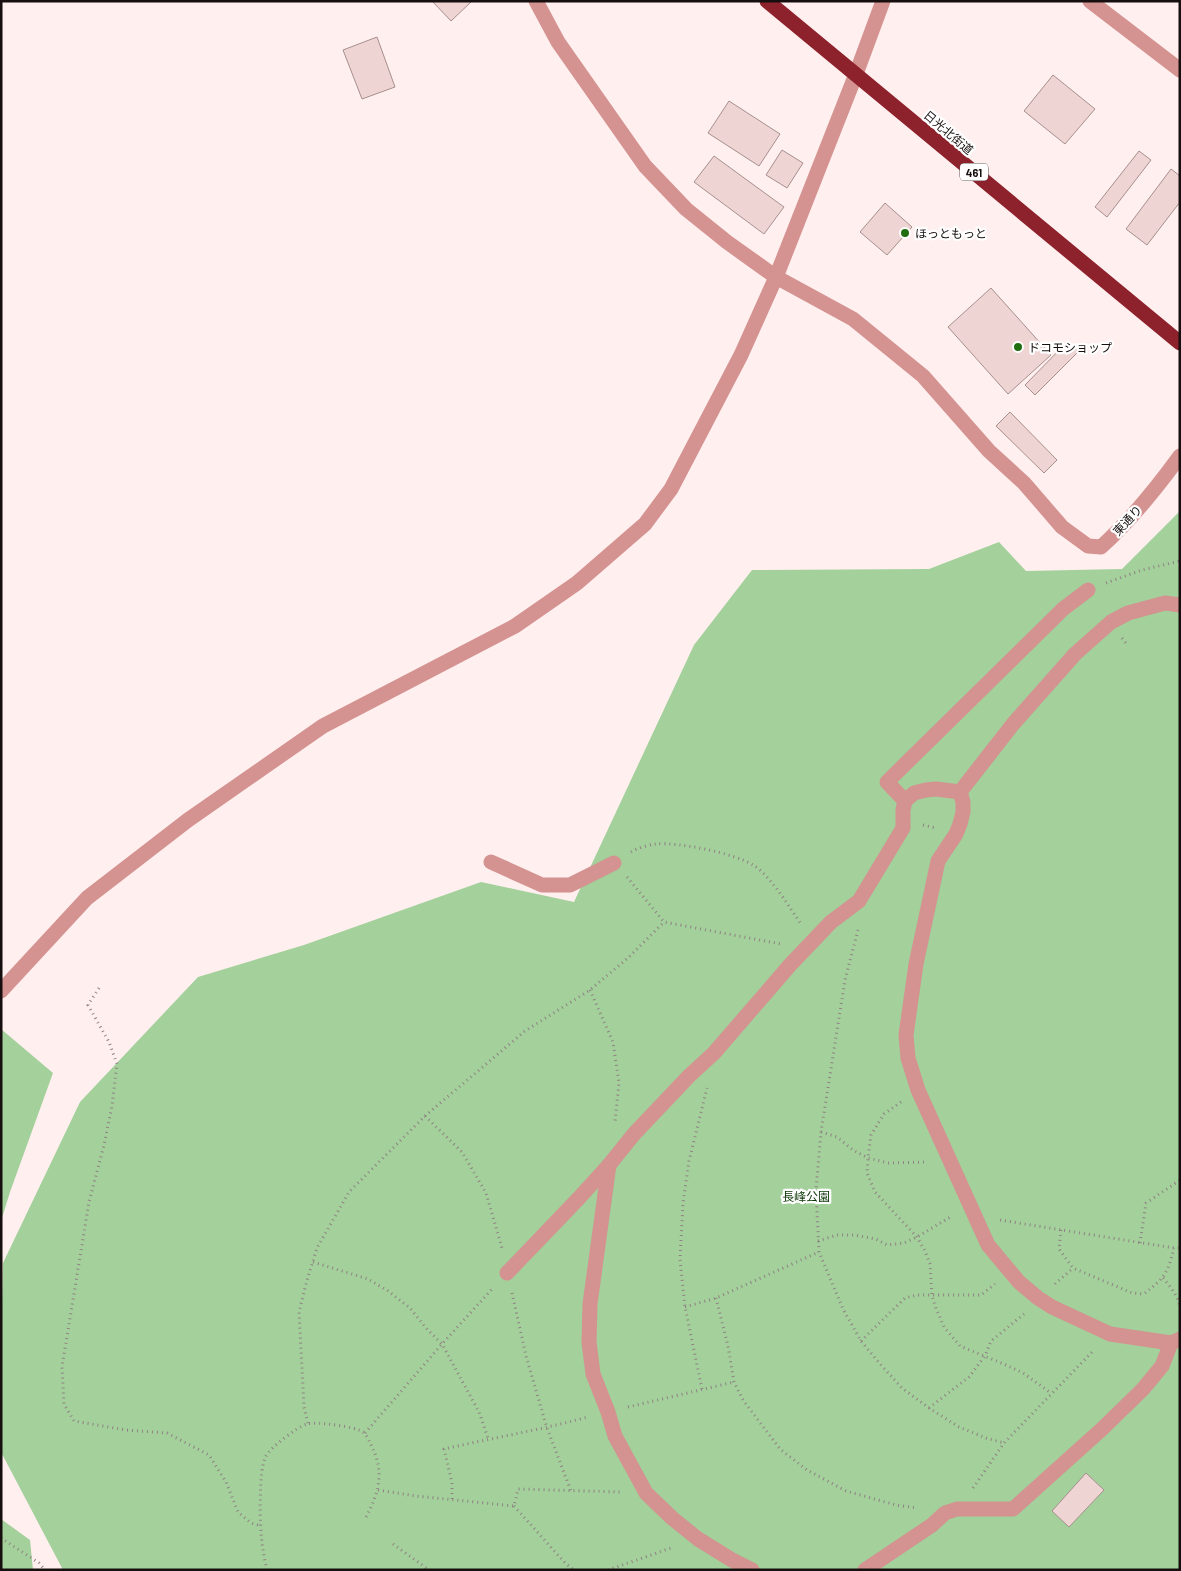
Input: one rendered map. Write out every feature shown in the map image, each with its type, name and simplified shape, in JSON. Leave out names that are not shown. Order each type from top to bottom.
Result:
[{"type":"highway","name":"日光北街道","points":[[767,1],[1180,343]]},
{"type":"street","points":[[536,1],[558,42],[645,166],[686,209],[727,242],[776,277]]},
{"type":"street","points":[[1,991],[87,898],[188,820],[323,726],[515,626],[577,583],[645,524],[671,489],[741,355],[776,277],[883,1]]},
{"type":"street","points":[[1090,1],[1180,70]]},
{"type":"street","name":"東通り","points":[[776,277],[853,319],[923,376],[989,450],[1024,483],[1062,527],[1088,546],[1101,547],[1122,528],[1180,456]]},
{"type":"street","points":[[905,801],[887,782],[1063,609],[1088,590]]},
{"type":"street","points":[[865,1570],[951,1511],[1013,1509],[1102,1429],[1143,1389],[1162,1366],[1175,1341],[1110,1334],[1038,1298],[1008,1271],[988,1245],[918,1090],[908,1058],[906,1035],[916,964],[938,861],[956,834],[963,812],[960,792],[1013,724],[1075,654],[1111,622],[1128,613],[1165,603],[1180,605]]},
{"type":"street","points":[[507,1272],[609,1165],[634,1134],[689,1076],[714,1053],[810,944],[831,922],[859,900],[903,828],[902,810],[905,801],[914,793],[926,790],[936,789],[960,792]]},
{"type":"street","points":[[491,862],[542,885],[570,885],[614,863]]},
{"type":"street","points":[[609,1165],[590,1304],[588,1342],[593,1374],[608,1412],[614,1436],[646,1493],[698,1539],[752,1570]]},
{"type":"path","points":[[1088,590],[1142,570],[1180,561]]},
{"type":"path","points":[[903,818],[910,823],[942,829],[951,840]]},
{"type":"path","points":[[655,844],[678,845],[726,854],[754,865],[772,884],[810,944],[764,942],[664,922],[614,863],[633,851],[655,844]]},
{"type":"path","points":[[859,900],[858,929],[846,980],[821,1132],[816,1190],[819,1252],[843,1310],[861,1341],[902,1388],[959,1427],[1004,1443]]},
{"type":"path","points":[[308,1424],[304,1407],[299,1312],[306,1280],[318,1248],[349,1192],[425,1116],[525,1030],[590,990],[629,957],[664,922]]},
{"type":"path","points":[[99,988],[88,1005],[109,1042],[116,1064],[112,1106],[104,1146],[89,1202],[62,1367],[64,1404],[74,1421],[126,1430],[167,1433],[209,1455],[226,1482],[238,1512],[251,1523],[261,1526]]},
{"type":"path","points":[[590,990],[613,1042],[619,1083],[614,1127]]},
{"type":"path","points":[[702,1388],[685,1307],[680,1260],[683,1203],[689,1161],[714,1053]]},
{"type":"path","points":[[918,1090],[884,1114],[871,1134],[868,1173],[875,1192],[918,1237],[930,1264],[932,1296],[936,1308],[944,1327],[960,1346],[1023,1373],[1052,1393]]},
{"type":"path","points":[[425,1116],[462,1152],[486,1192],[501,1244],[526,1356],[547,1428],[571,1491]]},
{"type":"path","points":[[821,1132],[837,1137],[853,1150],[868,1158],[888,1163],[949,1160]]},
{"type":"path","points":[[1140,1243],[1146,1203],[1180,1180]]},
{"type":"path","points":[[818,1241],[837,1234],[854,1234],[876,1239],[887,1245],[904,1242],[918,1237],[950,1216],[972,1212],[1060,1230],[1180,1248]]},
{"type":"path","points":[[1060,1230],[1059,1249],[1074,1268],[1124,1290],[1144,1294],[1163,1278],[1169,1267],[1174,1248]]},
{"type":"path","points":[[685,1307],[716,1298],[819,1252]]},
{"type":"path","points":[[313,1262],[368,1279],[388,1290],[410,1308],[442,1344],[479,1412],[488,1438]]},
{"type":"path","points":[[929,1408],[969,1377],[985,1356],[990,1341],[1027,1312],[1038,1298],[1074,1268]]},
{"type":"path","points":[[861,1341],[905,1298],[917,1295],[981,1295],[1008,1271]]},
{"type":"path","points":[[365,1433],[507,1272]]},
{"type":"path","points":[[1163,1278],[1172,1288],[1180,1303],[1180,1308]]},
{"type":"path","points":[[716,1298],[728,1346],[734,1382],[743,1400],[780,1449],[807,1470],[846,1491],[896,1505],[951,1511],[1004,1443],[1110,1334]]},
{"type":"path","points":[[267,1570],[261,1526],[261,1475],[265,1457],[276,1443],[308,1424],[355,1428],[365,1433],[378,1462],[379,1474],[378,1490],[366,1517]]},
{"type":"path","points":[[444,1450],[452,1483],[452,1500]]},
{"type":"path","points":[[514,1506],[518,1489],[646,1493]]},
{"type":"path","points":[[378,1490],[514,1506],[566,1564],[574,1570]]},
{"type":"path","points":[[1,1538],[39,1563],[45,1570]]},
{"type":"path","points":[[608,1570],[698,1539]]},
{"type":"path","points":[[393,1544],[429,1570]]},
{"type":"green space","name":"長峰公園","points":[[1180,511],[1180,1570],[63,1570],[1,1452],[3,1263],[80,1102],[198,977],[304,945],[481,882],[574,902],[694,645],[752,570],[929,569],[999,542],[1026,571],[1122,569]]},
{"type":"green space","points":[[1,1029],[53,1073],[1,1221]]},
{"type":"green space","points":[[1,1519],[30,1540],[33,1570],[1,1570]]},
{"type":"building","points":[[432,1],[472,1],[451,21]]},
{"type":"building","points":[[377,37],[395,87],[362,99],[343,50]]},
{"type":"building","points":[[1053,75],[1095,109],[1065,144],[1024,111]]},
{"type":"building","points":[[729,101],[780,134],[759,166],[708,133]]},
{"type":"building","points":[[782,150],[803,163],[787,188],[766,175]]},
{"type":"building","points":[[1139,151],[1151,160],[1107,217],[1095,207]]},
{"type":"building","points":[[714,156],[784,207],[764,234],[694,182]]},
{"type":"building","points":[[1171,169],[1180,176],[1180,202],[1147,245],[1126,229]]},
{"type":"building","points":[[885,203],[912,227],[887,255],[860,232]]},
{"type":"building","points":[[991,288],[1051,355],[1008,394],[948,327]]},
{"type":"building","points":[[1068,341],[1078,352],[1035,395],[1025,385]]},
{"type":"building","points":[[1010,412],[1057,460],[1044,473],[996,426]]},
{"type":"building","points":[[1086,1473],[1104,1490],[1069,1527],[1052,1511]]},
{"type":"place","name":"ほっともっと","points":[[905,233]]},
{"type":"place","name":"ドコモショップ","points":[[1018,347]]}]
